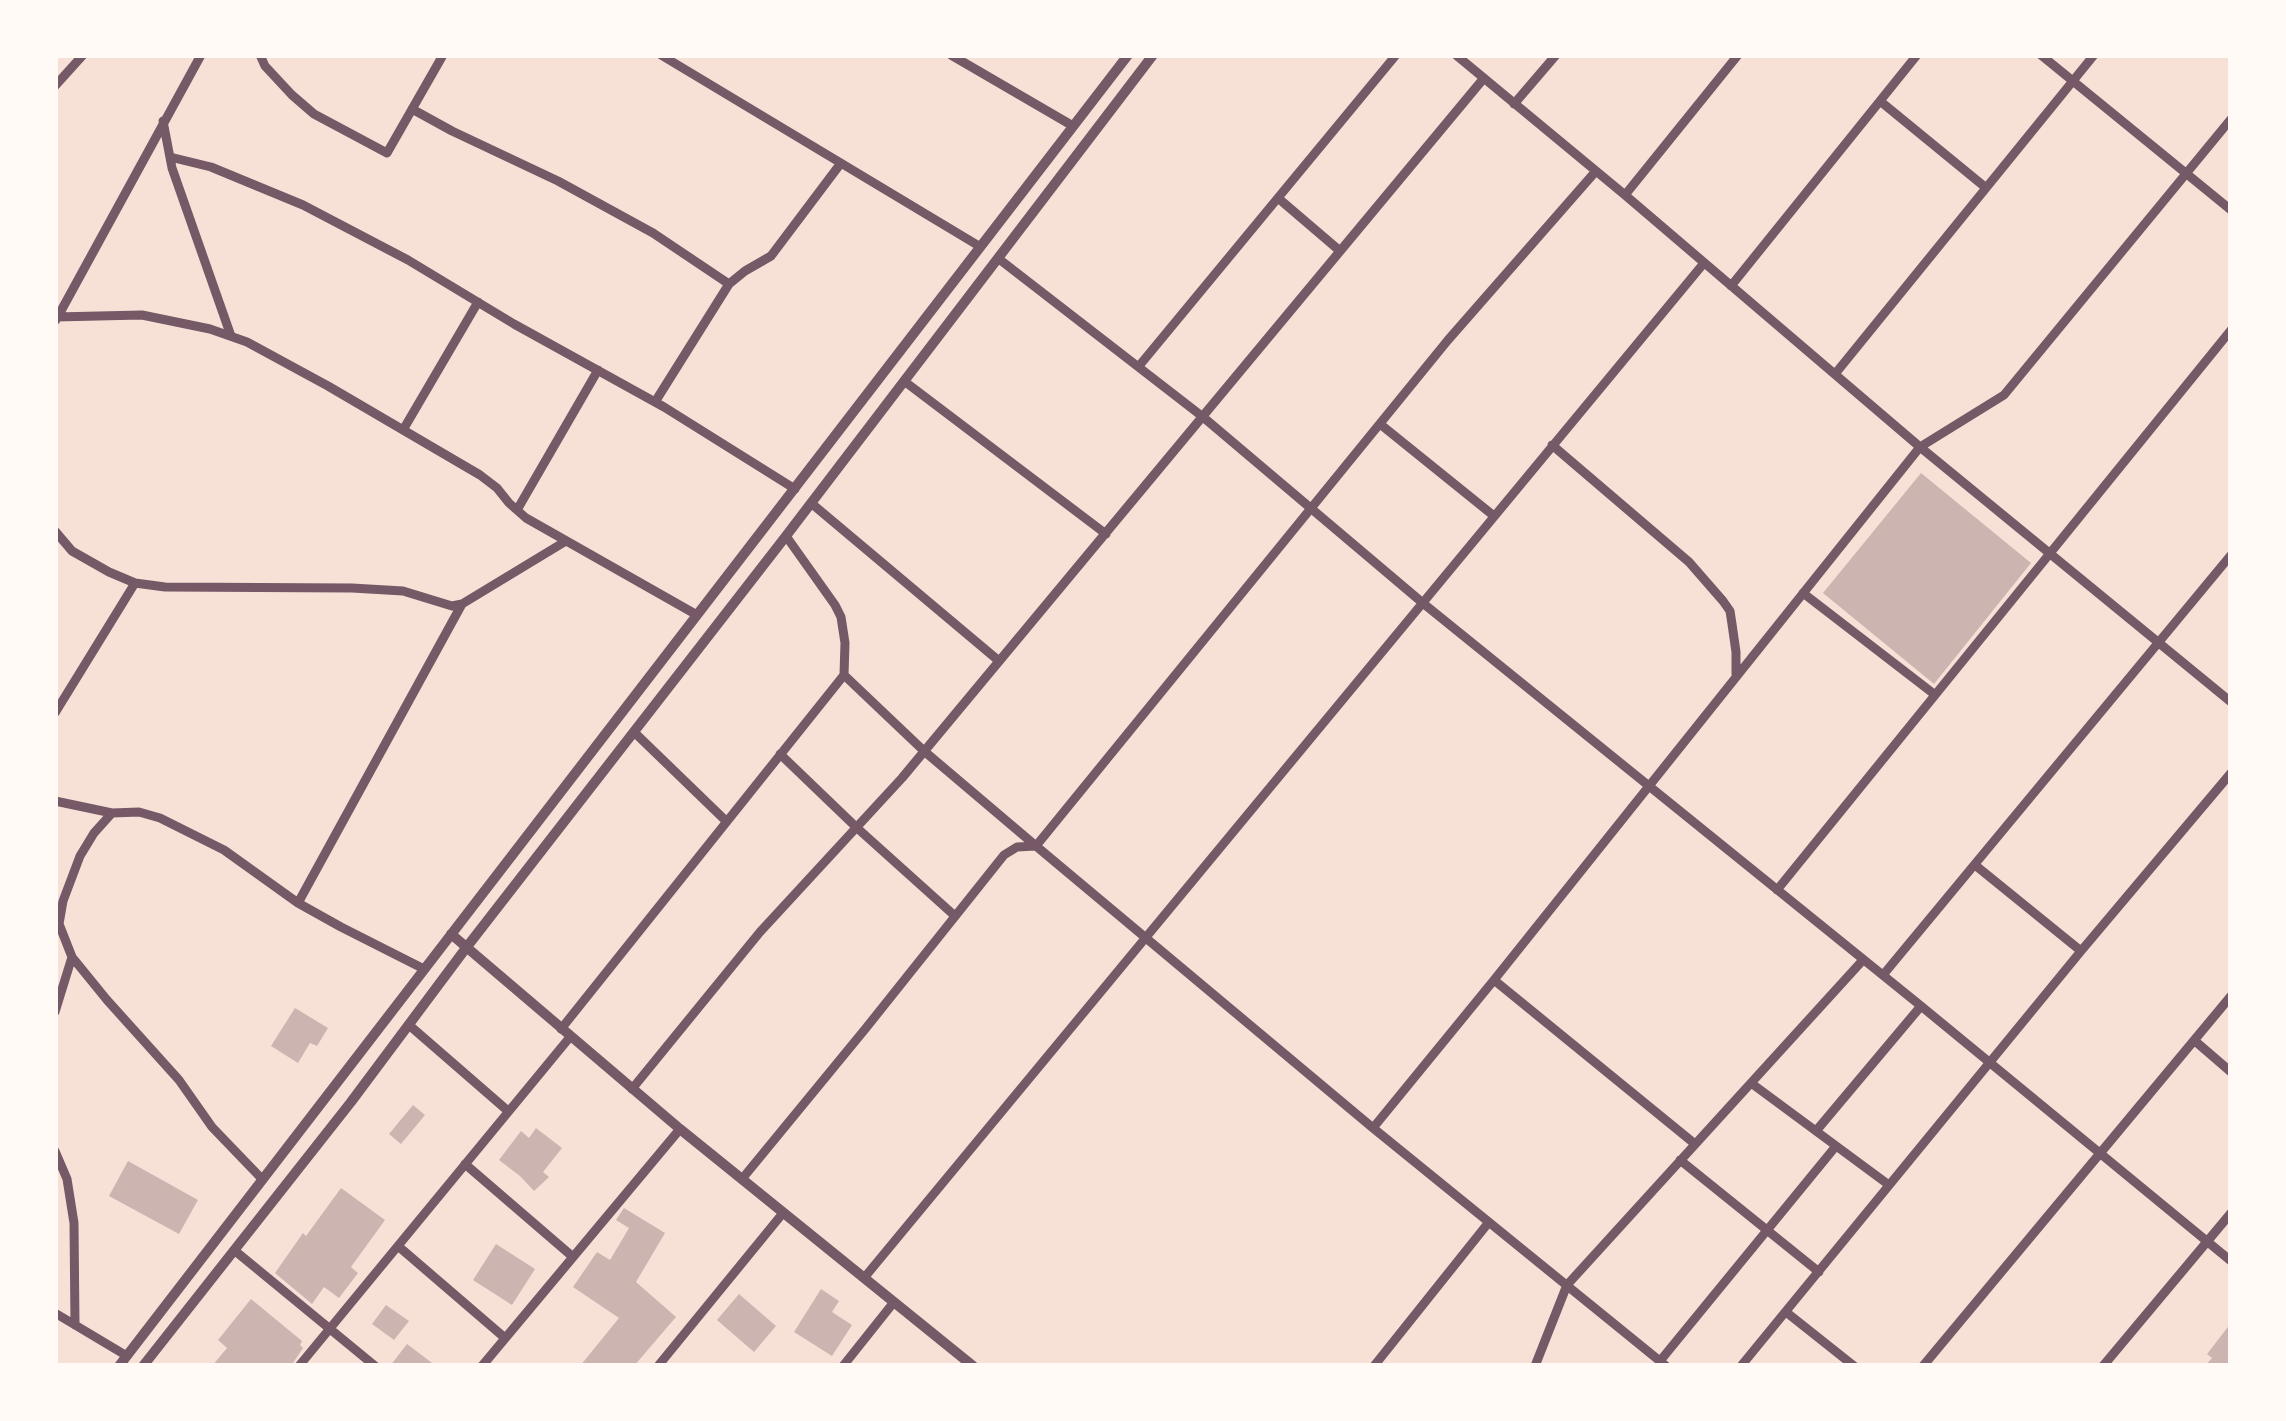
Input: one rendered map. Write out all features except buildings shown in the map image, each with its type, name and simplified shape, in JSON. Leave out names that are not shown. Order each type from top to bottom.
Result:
[{"type":"street","points":[[55,86],[83,55]]},
{"type":"street","points":[[56,318],[201,55]]},
{"type":"street","points":[[260,55],[265,66],[314,114],[387,153],[443,55]]},
{"type":"street","points":[[660,55],[980,246]]},
{"type":"street","points":[[951,55],[1073,126]]},
{"type":"street","points":[[118,1366],[1128,55]]},
{"type":"street","points":[[143,1366],[1153,55]]},
{"type":"street","points":[[1139,366],[1396,55]]},
{"type":"street","points":[[1456,55],[1920,447],[2231,702]]},
{"type":"street","points":[[1514,104],[1556,55]]},
{"type":"street","points":[[1625,195],[1738,55]]},
{"type":"street","points":[[1732,286],[1917,55]]},
{"type":"street","points":[[2042,55],[2231,210]]},
{"type":"street","points":[[1834,374],[2094,55]]},
{"type":"street","points":[[632,1088],[760,932],[924,751],[1484,78]]},
{"type":"street","points":[[1880,101],[1985,187]]},
{"type":"street","points":[[412,110],[654,233],[729,284]]},
{"type":"street","points":[[1373,1128],[1920,447],[2004,395],[2231,119]]},
{"type":"street","points":[[163,121],[193,233],[231,336]]},
{"type":"street","points":[[170,156],[211,167],[303,205],[408,260],[655,402],[795,489]]},
{"type":"street","points":[[655,402],[729,284],[771,256],[841,163]]},
{"type":"street","points":[[742,1179],[1004,855],[1017,848],[1036,846],[1448,340],[1596,171]]},
{"type":"street","points":[[1278,198],[1340,251]]},
{"type":"street","points":[[999,259],[1203,417],[1424,604],[2231,1261]]},
{"type":"street","points":[[864,1278],[1704,262]]},
{"type":"street","points":[[403,430],[478,302]]},
{"type":"street","points":[[56,318],[142,315],[231,336],[328,386],[480,475],[526,518],[697,615]]},
{"type":"street","points":[[1777,890],[2231,330]]},
{"type":"street","points":[[517,510],[598,370]]},
{"type":"street","points":[[904,381],[1106,534]]},
{"type":"street","points":[[1380,424],[1494,516]]},
{"type":"street","points":[[1552,446],[1675,549],[1723,601],[1730,612],[1736,676]]},
{"type":"street","points":[[811,503],[999,661]]},
{"type":"street","points":[[55,531],[72,550],[109,572],[136,582],[164,587],[402,591],[452,606],[462,604],[566,540]]},
{"type":"street","points":[[299,1366],[508,1111],[726,821],[844,674],[845,643],[836,604],[786,536]]},
{"type":"street","points":[[1883,976],[2231,555]]},
{"type":"street","points":[[55,713],[136,582]]},
{"type":"street","points":[[1803,593],[1934,694]]},
{"type":"street","points":[[298,902],[462,604]]},
{"type":"street","points":[[844,674],[924,751],[1036,846],[1373,1128],[1663,1363],[1836,1146]]},
{"type":"street","points":[[634,732],[726,821]]},
{"type":"street","points":[[780,754],[955,916]]},
{"type":"street","points":[[1741,1366],[2231,772]]},
{"type":"street","points":[[55,801],[160,818],[224,850],[298,902],[424,969]]},
{"type":"street","points":[[112,813],[80,856],[63,901],[59,924],[72,957],[179,1080],[212,1128],[262,1180]]},
{"type":"street","points":[[1974,865],[2081,952]]},
{"type":"street","points":[[451,934],[680,1129],[973,1366]]},
{"type":"street","points":[[55,1012],[72,957]]},
{"type":"street","points":[[1535,1366],[1566,1285],[1863,960]]},
{"type":"street","points":[[1494,980],[1695,1144]]},
{"type":"street","points":[[1923,1366],[2231,996]]},
{"type":"street","points":[[1816,1132],[1921,1006]]},
{"type":"street","points":[[408,1025],[508,1111]]},
{"type":"street","points":[[2195,1041],[2231,1072]]},
{"type":"street","points":[[1751,1083],[1889,1185]]},
{"type":"street","points":[[482,1366],[680,1129]]},
{"type":"street","points":[[55,1151],[67,1179],[74,1223],[75,1325]]},
{"type":"street","points":[[1680,1160],[1819,1272]]},
{"type":"street","points":[[465,1164],[573,1257]]},
{"type":"street","points":[[658,1366],[782,1213]]},
{"type":"street","points":[[2103,1366],[2231,1213]]},
{"type":"street","points":[[1374,1366],[1489,1222]]},
{"type":"street","points":[[398,1246],[506,1338]]},
{"type":"street","points":[[234,1250],[375,1366]]},
{"type":"street","points":[[843,1366],[894,1302]]},
{"type":"street","points":[[1786,1312],[1854,1366]]},
{"type":"street","points":[[55,1313],[126,1356]]}]
